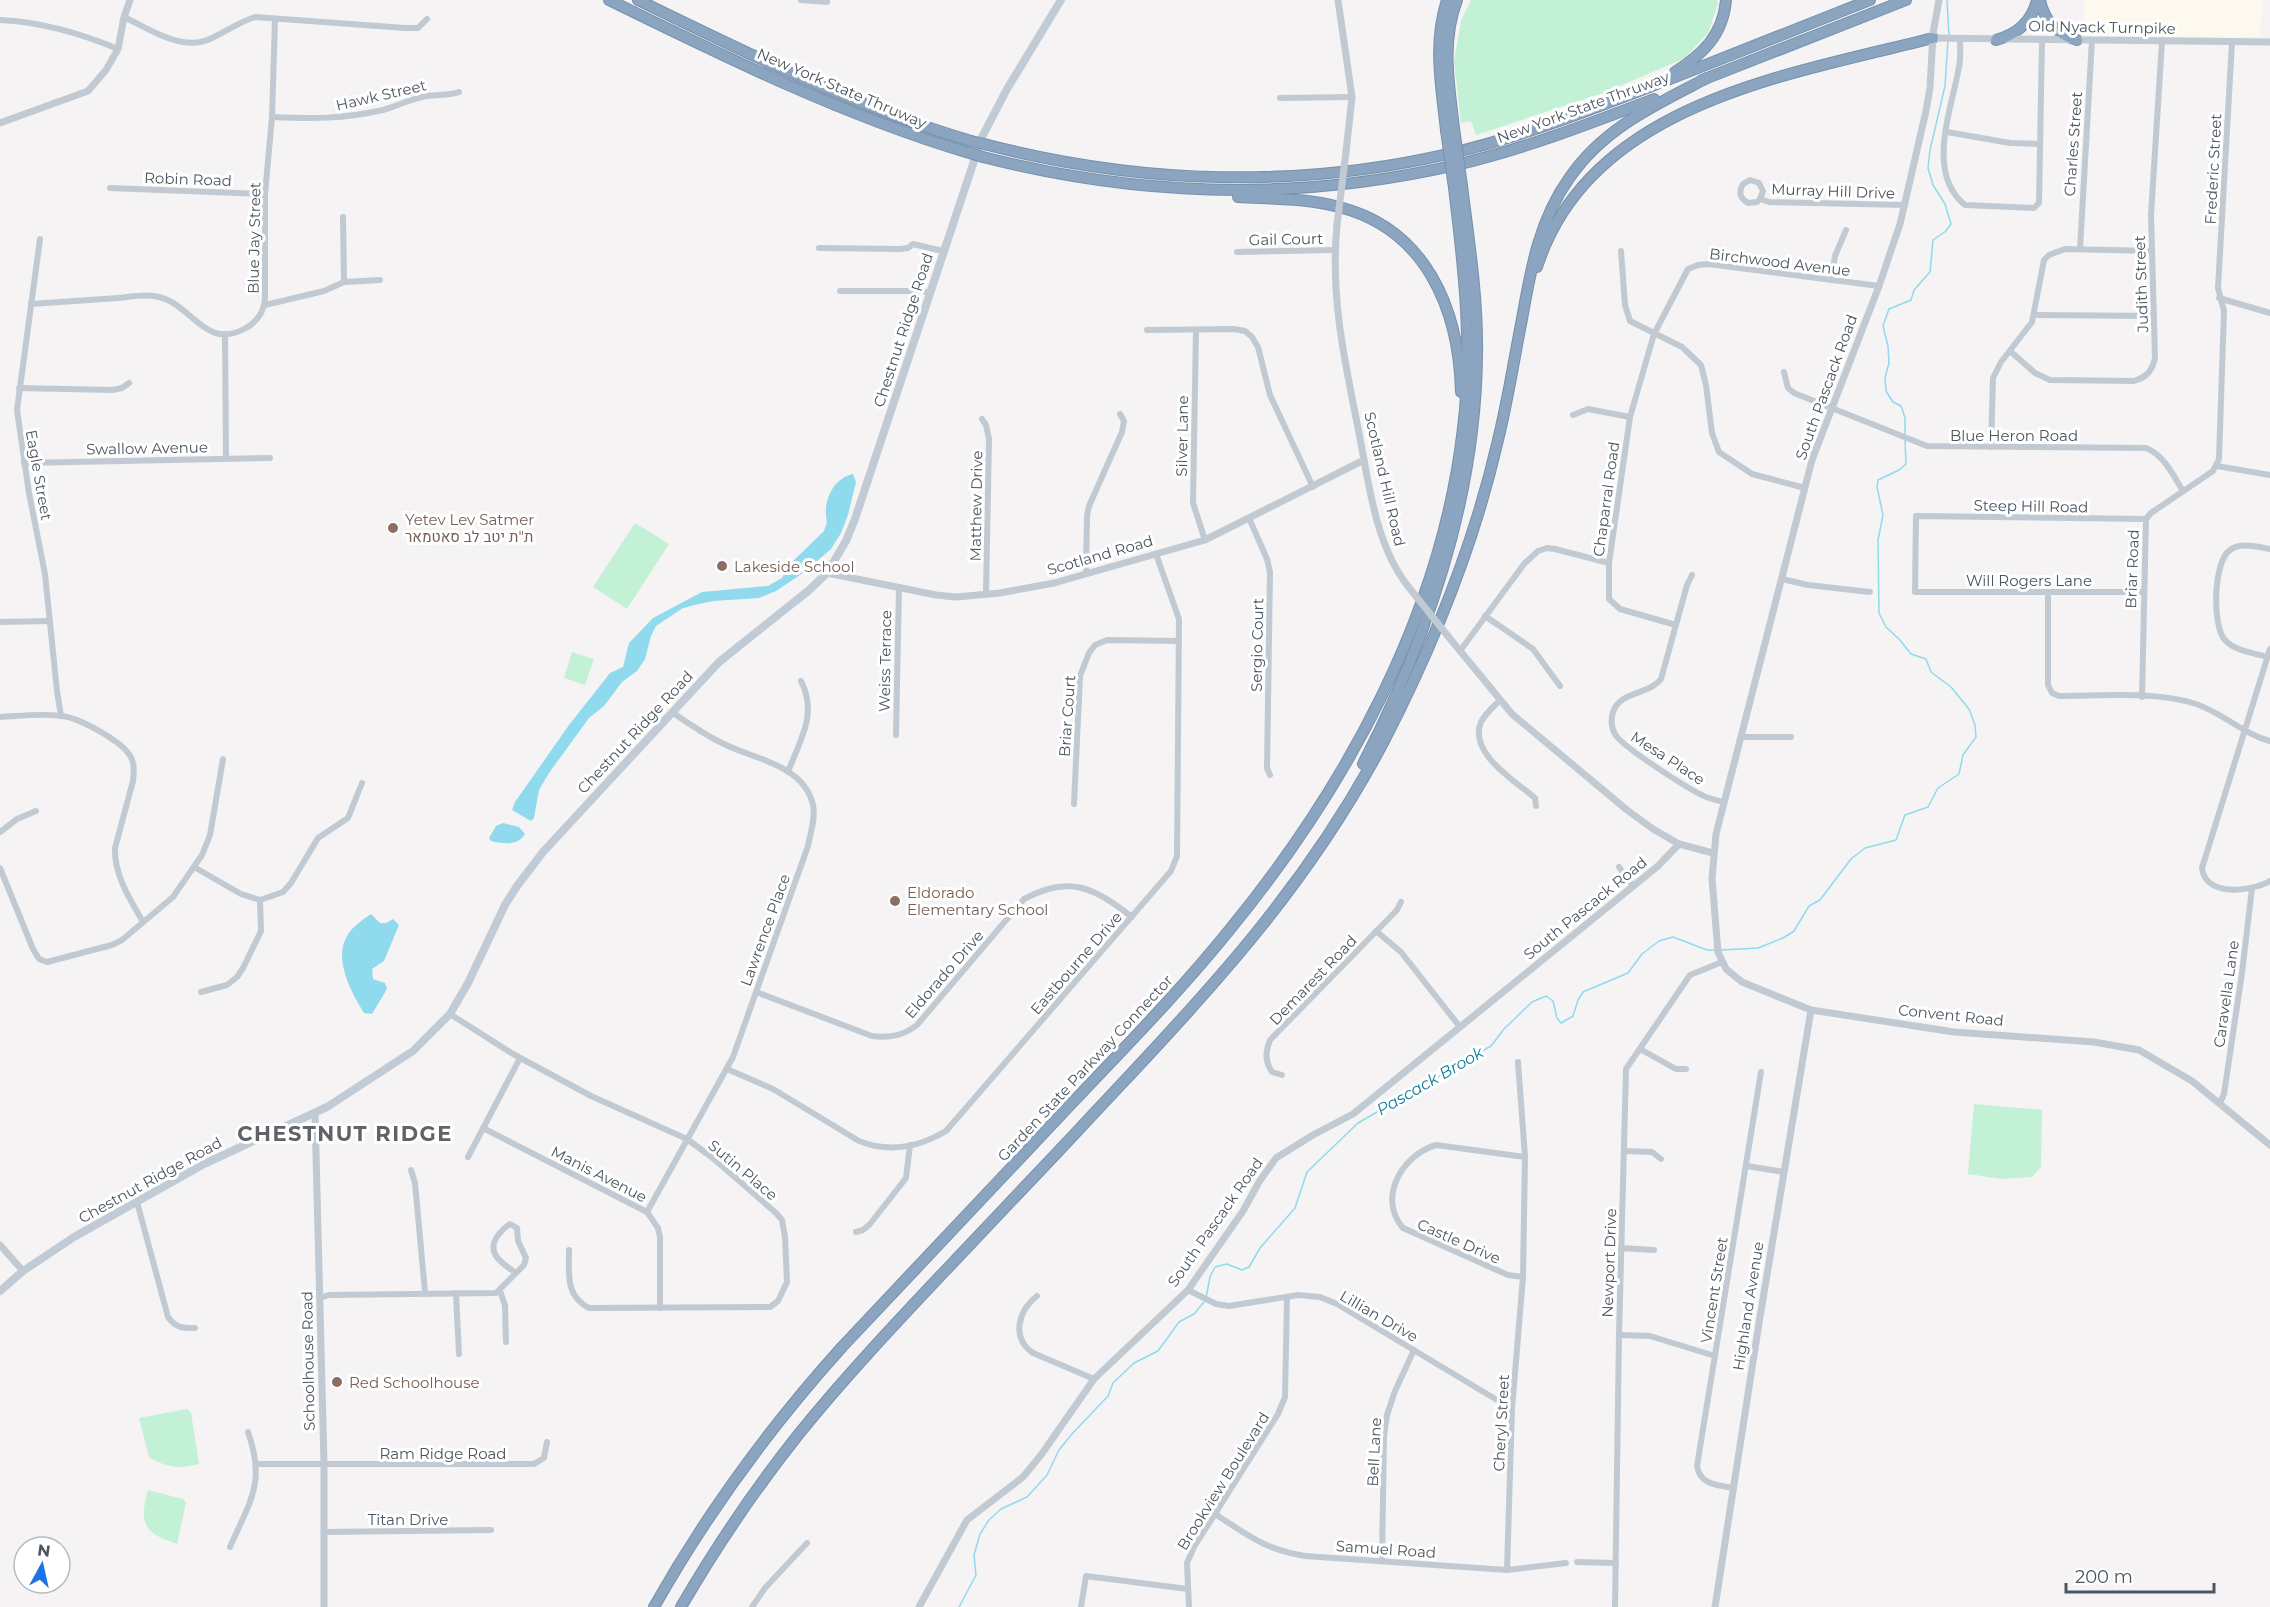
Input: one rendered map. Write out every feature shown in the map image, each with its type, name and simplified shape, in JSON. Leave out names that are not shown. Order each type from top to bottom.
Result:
[{"type":"highway","name":"New York State Thruway","points":[[609,0],[839,106],[902,131],[966,152],[1024,167],[1095,180],[1162,188],[1232,190],[1299,188],[1413,174],[1487,157],[1548,139],[1906,0]]},
{"type":"highway","name":"New York State Thruway","points":[[638,0],[865,104],[971,141],[1075,164],[1153,174],[1232,177],[1321,174],[1388,166],[1473,148],[1545,126],[1870,0]]},
{"type":"highway","points":[[1310,862],[1368,756],[1408,664],[1439,578],[1460,499],[1473,427],[1477,353],[1476,298],[1438,56],[1440,28],[1448,0]]},
{"type":"highway","points":[[1450,129],[1447,47],[1450,21],[1457,0]]},
{"type":"highway","points":[[1652,86],[1705,51],[1721,24],[1726,0]]},
{"type":"highway","points":[[1996,40],[2024,26],[2039,0]]},
{"type":"highway","points":[[2039,0],[2052,25],[2061,34],[2077,40]]},
{"type":"highway","points":[[1522,316],[1541,254],[1561,216],[1586,182],[1628,145],[1675,117],[1745,88],[1794,73],[1938,38]]},
{"type":"highway","points":[[681,1607],[750,1499],[828,1399],[882,1338],[1204,996],[1263,926],[1310,862],[1383,744],[1421,664],[1452,589],[1494,458],[1532,261],[1543,226],[1554,202],[1574,172],[1597,146],[1627,121],[1707,78]]},
{"type":"highway","points":[[1452,497],[1464,426],[1468,353],[1458,187]]},
{"type":"highway","points":[[1162,188],[1338,206],[1377,223],[1414,252],[1431,273],[1442,293],[1456,343],[1460,407],[1452,497]]},
{"type":"highway","name":"Garden State Parkway Connector","points":[[654,1607],[713,1511],[795,1402],[842,1347],[1184,984],[1237,921],[1286,856],[1335,781],[1382,693],[1421,600],[1452,497]]},
{"type":"main road","name":"Chestnut Ridge Road","points":[[0,1291],[23,1271],[74,1237],[204,1164],[315,1114],[361,1087],[413,1051],[450,1014],[468,983],[505,905],[529,869],[719,662],[808,591],[827,573],[846,541],[855,519],[982,137],[1061,0]]},
{"type":"street","points":[[0,123],[88,91],[106,70],[118,50],[124,17],[130,0]]},
{"type":"street","points":[[801,0],[827,1]]},
{"type":"street","name":"Scotland Hill Road","points":[[1338,0],[1352,97],[1335,250],[1334,273],[1338,325],[1364,460],[1383,541],[1390,560],[1407,585],[1499,701],[1527,727],[1653,829],[1679,844],[1713,853]]},
{"type":"street","name":"South Pascack Road","points":[[1713,853],[1724,802],[1815,450],[1879,286],[1905,205],[1930,88],[1938,38],[1939,0]]},
{"type":"street","points":[[124,17],[189,44],[211,39],[244,20],[255,17],[412,28],[418,28],[427,19]]},
{"type":"street","name":"Blue Jay Street","points":[[225,334],[250,326],[262,313],[265,305],[266,194],[272,117],[275,19]]},
{"type":"street","points":[[0,20],[52,27],[91,38],[118,50]]},
{"type":"street","name":"Old Nyack Turnpike","points":[[1938,38],[2270,42]]},
{"type":"street","points":[[1957,38],[1960,64],[1942,151],[1945,175],[1960,200],[1968,206],[2037,206],[2042,40]]},
{"type":"street","name":"Charles Street","points":[[2080,249],[2092,40]]},
{"type":"street","name":"Judith Street","points":[[2010,351],[2035,373],[2050,380],[2134,381],[2143,379],[2153,366],[2151,215],[2162,41]]},
{"type":"street","name":"Frederic Street","points":[[2219,298],[2217,288],[2232,42]]},
{"type":"street","name":"Hawk Street","points":[[272,117],[319,120],[384,110],[427,96],[459,92]]},
{"type":"street","points":[[1280,98],[1352,97]]},
{"type":"street","points":[[1947,132],[2010,143],[2040,144]]},
{"type":"street","name":"Robin Road","points":[[110,188],[266,194]]},
{"type":"street","name":"Murray Hill Drive","points":[[1760,199],[1769,202],[1905,205]]},
{"type":"street","points":[[343,217],[344,282]]},
{"type":"street","points":[[1831,280],[1835,256],[1846,230]]},
{"type":"street","name":"Eagle Street","points":[[40,239],[17,410],[24,463],[45,573],[61,716]]},
{"type":"street","points":[[819,248],[900,249],[908,248],[913,244],[944,251]]},
{"type":"street","points":[[1991,447],[1995,370],[2028,329],[2035,315],[2044,260],[2056,251],[2080,249],[2152,251]]},
{"type":"street","name":"Gail Court","points":[[1237,252],[1335,250]]},
{"type":"street","points":[[1621,251],[1626,313],[1630,321],[1682,347],[1701,365],[1712,433],[1719,452],[1752,474],[1805,488]]},
{"type":"street","name":"Birchwood Avenue","points":[[1654,334],[1688,269],[1698,265],[1708,264],[1879,286]]},
{"type":"street","points":[[265,305],[324,291],[344,282],[380,280]]},
{"type":"street","points":[[840,291],[923,291],[929,293]]},
{"type":"street","points":[[31,304],[152,295],[173,302],[205,329],[225,334],[226,459]]},
{"type":"street","points":[[2219,298],[2270,313]]},
{"type":"street","points":[[2219,298],[2223,311],[2217,466],[2270,476]]},
{"type":"street","points":[[2035,315],[2154,316]]},
{"type":"street","points":[[1147,330],[1234,329],[1245,331],[1252,337],[1258,347],[1270,395],[1313,487]]},
{"type":"street","name":"Silver Lane","points":[[1196,330],[1193,503],[1205,540]]},
{"type":"street","name":"Chaparral Road","points":[[1654,334],[1630,417],[1609,563],[1609,599],[1620,609],[1676,625]]},
{"type":"street","name":"Blue Heron Road","points":[[1784,372],[1788,388],[1794,393],[1908,439],[1937,447],[2146,448],[2161,458],[2183,491]]},
{"type":"street","points":[[19,388],[112,390],[122,388],[129,383]]},
{"type":"street","points":[[1573,415],[1588,409],[1630,417]]},
{"type":"street","points":[[1086,574],[1087,516],[1122,432],[1124,421],[1120,414]]},
{"type":"street","name":"Matthew Drive","points":[[982,419],[989,439],[986,594]]},
{"type":"street","name":"Swallow Avenue","points":[[24,463],[270,458]]},
{"type":"street","name":"Scotland Road","points":[[827,573],[956,597],[1054,583],[1205,540],[1364,460]]},
{"type":"street","name":"Briar Road","points":[[2142,697],[2146,519],[2151,513],[2217,466]]},
{"type":"street","name":"Steep Hill Road","points":[[1916,592],[1916,516],[2146,519]]},
{"type":"street","name":"Sergio Court","points":[[1249,518],[1267,559],[1270,572],[1267,768],[1270,775]]},
{"type":"street","points":[[2267,657],[2226,643],[2218,632],[2218,569],[2222,558],[2229,550],[2239,545],[2270,549]]},
{"type":"street","points":[[1460,651],[1524,564],[1538,551],[1547,548],[1555,549],[1609,563]]},
{"type":"street","name":"Eastbourne Drive","points":[[727,1069],[773,1089],[859,1141],[870,1145],[892,1148],[935,1137],[946,1131],[1171,871],[1177,856],[1179,619],[1156,554]]},
{"type":"street","name":"Mesa Place","points":[[1692,575],[1687,585],[1661,679],[1656,686],[1619,702],[1612,719],[1613,732],[1628,747],[1699,794],[1724,802]]},
{"type":"street","points":[[1782,579],[1808,585],[1870,592]]},
{"type":"street","name":"Weiss Terrace","points":[[896,735],[899,588]]},
{"type":"street","name":"Will Rogers Lane","points":[[1916,592],[2143,592]]},
{"type":"street","points":[[2048,593],[2048,685],[2052,693],[2059,696],[2162,697],[2198,705],[2216,712],[2245,731],[2270,741]]},
{"type":"street","points":[[1485,616],[1533,649],[1560,686]]},
{"type":"street","points":[[0,621],[50,621]]},
{"type":"street","name":"Briar Court","points":[[1074,804],[1080,676],[1089,653],[1095,645],[1107,640],[1179,641]]},
{"type":"street","points":[[2270,649],[2202,868],[2202,875],[2214,887],[2252,888],[2270,881]]},
{"type":"street","points":[[788,772],[809,716],[808,694],[801,681]]},
{"type":"street","points":[[1499,701],[1481,721],[1478,731],[1480,745],[1488,758],[1535,798],[1536,806]]},
{"type":"street","name":"Lawrence Place","points":[[647,1212],[733,1058],[808,846],[812,823],[813,802],[802,784],[788,772],[706,735],[672,712]]},
{"type":"street","points":[[0,717],[61,716],[74,718],[118,744],[130,755],[134,771],[133,781],[115,848],[114,860],[123,885],[143,922]]},
{"type":"street","points":[[1742,737],[1791,737]]},
{"type":"street","points":[[0,868],[39,959],[47,962],[112,945],[122,940],[173,897],[194,867],[210,835],[223,759]]},
{"type":"street","points":[[194,867],[241,894],[260,900],[283,891],[291,883],[318,838],[348,818],[362,783]]},
{"type":"street","points":[[0,832],[17,819],[36,812]]},
{"type":"street","name":"South Pascack Road","points":[[918,1607],[967,1520],[1023,1477],[1041,1455],[1094,1378],[1188,1290],[1243,1211],[1276,1158],[1353,1114],[1658,866],[1679,844]]},
{"type":"street","points":[[1713,853],[1712,879],[1716,940],[1721,960]]},
{"type":"street","points":[[1619,867],[1633,886]]},
{"type":"street","name":"Eldorado Drive","points":[[756,992],[872,1036],[885,1038],[909,1031],[917,1025],[1024,899],[1033,894],[1057,887],[1088,888],[1104,895],[1132,917]]},
{"type":"street","name":"Caravella Lane","points":[[2220,1103],[2224,1094],[2252,888]]},
{"type":"street","points":[[201,992],[227,985],[243,968],[261,931],[260,900]]},
{"type":"street","name":"Demarest Road","points":[[1282,1075],[1272,1072],[1266,1062],[1266,1050],[1270,1040],[1397,910],[1401,902]]},
{"type":"street","points":[[1376,931],[1401,952],[1460,1027]]},
{"type":"street","name":"Convent Road","points":[[1721,960],[1732,976],[1747,985],[1811,1010],[1954,1032],[2120,1045],[2139,1050],[2157,1059],[2220,1103],[2270,1145]]},
{"type":"street","name":"Newport Drive","points":[[1616,1607],[1619,1335],[1626,1069],[1690,975],[1721,960]]},
{"type":"street","name":"Highland Avenue","points":[[1715,1607],[1811,1010]]},
{"type":"street","name":"Sutin Place","points":[[450,1014],[520,1058],[591,1096],[687,1139],[714,1159],[782,1220],[787,1282],[778,1301],[770,1307],[596,1309],[583,1305],[571,1292],[569,1250]]},
{"type":"street","points":[[1640,1049],[1676,1069],[1686,1069]]},
{"type":"street","points":[[468,1157],[520,1058]]},
{"type":"street","name":"Cheryl Street","points":[[1508,1570],[1512,1409],[1523,1277],[1525,1157],[1518,1062]]},
{"type":"street","name":"Vincent Street","points":[[1734,1488],[1707,1482],[1700,1475],[1697,1466],[1761,1072]]},
{"type":"street","name":"Schoolhouse Road","points":[[315,1114],[324,1464],[324,1607]]},
{"type":"street","name":"Manis Avenue","points":[[483,1128],[647,1212],[654,1221],[660,1237],[660,1308]]},
{"type":"street","points":[[856,1232],[870,1224],[906,1178],[910,1145]]},
{"type":"street","name":"Castle Drive","points":[[1523,1277],[1508,1275],[1403,1228],[1396,1221],[1391,1199],[1404,1166],[1425,1148],[1436,1145],[1525,1157]]},
{"type":"street","points":[[1624,1151],[1652,1152],[1661,1159]]},
{"type":"street","points":[[1747,1166],[1784,1172]]},
{"type":"street","points":[[411,1170],[415,1183],[425,1292]]},
{"type":"street","points":[[137,1202],[163,1307],[173,1325],[181,1328],[195,1328]]},
{"type":"street","points":[[320,1298],[328,1295],[425,1292],[496,1293],[500,1291],[516,1273],[524,1264],[526,1258],[518,1241],[517,1228],[510,1224],[495,1240],[493,1250],[498,1260],[516,1273]]},
{"type":"street","points":[[0,1245],[23,1271]]},
{"type":"street","points":[[1621,1248],[1654,1250]]},
{"type":"street","name":"Lillian Drive","points":[[1188,1290],[1209,1301],[1229,1306],[1298,1295],[1320,1297],[1336,1304],[1512,1409]]},
{"type":"street","points":[[500,1291],[505,1305],[506,1342]]},
{"type":"street","points":[[456,1293],[459,1354]]},
{"type":"street","points":[[1037,1296],[1028,1303],[1022,1314],[1019,1336],[1024,1347],[1033,1353],[1094,1378]]},
{"type":"street","name":"Brookview Boulevard","points":[[1189,1607],[1187,1563],[1194,1547],[1278,1414],[1285,1397],[1287,1297]]},
{"type":"street","points":[[1619,1335],[1650,1336],[1715,1356]]},
{"type":"street","name":"Bell Lane","points":[[1382,1560],[1384,1436],[1387,1415],[1395,1391],[1414,1350]]},
{"type":"street","points":[[230,1547],[254,1495],[257,1464],[248,1432]]},
{"type":"street","name":"Ram Ridge Road","points":[[257,1464],[534,1464],[544,1458],[547,1442]]},
{"type":"street","name":"Samuel Road","points":[[1215,1514],[1261,1545],[1305,1556],[1508,1570],[1566,1563]]},
{"type":"street","name":"Titan Drive","points":[[325,1532],[491,1530]]},
{"type":"street","points":[[752,1607],[765,1588],[807,1543]]},
{"type":"street","points":[[1576,1562],[1616,1563]]},
{"type":"street","points":[[1082,1607],[1086,1576],[1188,1589]]},
{"type":"shaded area","points":[[2084,0],[2263,0],[2259,37],[2084,36]]},
{"type":"green space","points":[[1471,0],[1717,0],[1718,4],[1708,33],[1685,58],[1606,92],[1476,135],[1471,121],[1461,123],[1454,61],[1461,21]]},
{"type":"green space","points":[[635,523],[669,544],[627,609],[593,587]]},
{"type":"green space","points":[[572,652],[594,659],[585,685],[564,678]]},
{"type":"green space","points":[[1974,1104],[2042,1110],[2041,1167],[2032,1177],[2001,1179],[1968,1174]]},
{"type":"green space","points":[[187,1409],[191,1413],[199,1464],[185,1467],[173,1466],[149,1457],[139,1418]]},
{"type":"green space","points":[[148,1490],[183,1499],[186,1503],[177,1544],[157,1536],[146,1525],[144,1511]]},
{"type":"water","points":[[853,474],[856,482],[848,515],[831,549],[803,573],[776,591],[759,598],[713,601],[683,608],[656,626],[645,659],[637,671],[622,682],[604,706],[589,718],[549,773],[539,790],[534,818],[531,821],[512,810],[515,802],[569,725],[610,673],[623,667],[629,643],[653,618],[702,592],[768,586],[782,578],[790,564],[824,531],[827,522],[826,507],[831,492],[840,480]]},
{"type":"water","points":[[503,823],[519,827],[525,834],[514,842],[491,841],[489,838],[496,826]]},
{"type":"water","points":[[371,914],[380,923],[393,919],[399,925],[384,961],[372,969],[373,979],[385,983],[387,989],[372,1014],[364,1013],[354,996],[343,966],[342,955],[343,945],[349,933]]},
{"type":"waterway","name":"Pascack Brook","points":[[1947,0],[1949,35]]},
{"type":"waterway","name":"Pascack Brook","points":[[1905,435],[1905,418],[1901,406],[1893,402],[1886,391],[1885,378],[1889,363],[1883,326],[1889,309],[1911,300],[1914,290],[1930,272],[1933,240],[1946,231],[1951,224],[1945,204],[1933,185],[1928,168],[1945,86],[1948,40]]},
{"type":"waterway","name":"Pascack Brook","points":[[1721,950],[1758,948],[1794,931],[1809,906],[1820,900],[1851,859],[1865,848],[1896,840],[1905,815],[1928,807],[1938,788],[1959,774],[1963,755],[1976,737],[1975,725],[1969,709],[1951,687],[1931,672],[1926,659],[1911,654],[1886,627],[1879,613],[1878,540],[1883,515],[1877,487],[1878,480],[1906,464],[1905,440]]},
{"type":"waterway","name":"Pascack Brook","points":[[1206,1298],[1210,1277],[1215,1267],[1227,1264],[1242,1270],[1249,1267],[1260,1248],[1295,1208],[1307,1172],[1358,1123],[1491,1046],[1504,1029],[1532,1002],[1546,996],[1553,1001],[1557,1018],[1561,1023],[1573,1016],[1583,992],[1628,973],[1642,954],[1659,941],[1673,937],[1707,950],[1714,950]]},
{"type":"waterway","name":"Pascack Brook","points":[[959,1607],[976,1575],[974,1555],[980,1534],[989,1520],[1001,1509],[1027,1497],[1047,1475],[1059,1450],[1071,1435],[1108,1396],[1113,1383],[1134,1363],[1158,1351],[1179,1322],[1194,1314],[1204,1302]]},
{"type":"place","name":"Yetev Lev Satmer ת\"ת יטב לב סאטמאר","points":[[393,528]]},
{"type":"place","name":"Lakeside School","points":[[722,566]]},
{"type":"place","name":"Eldorado Elementary School","points":[[895,901]]},
{"type":"place","name":"Red Schoolhouse","points":[[337,1382]]},
{"type":"district","name":"CHESTNUT RIDGE","points":[[345,1133]]}]
